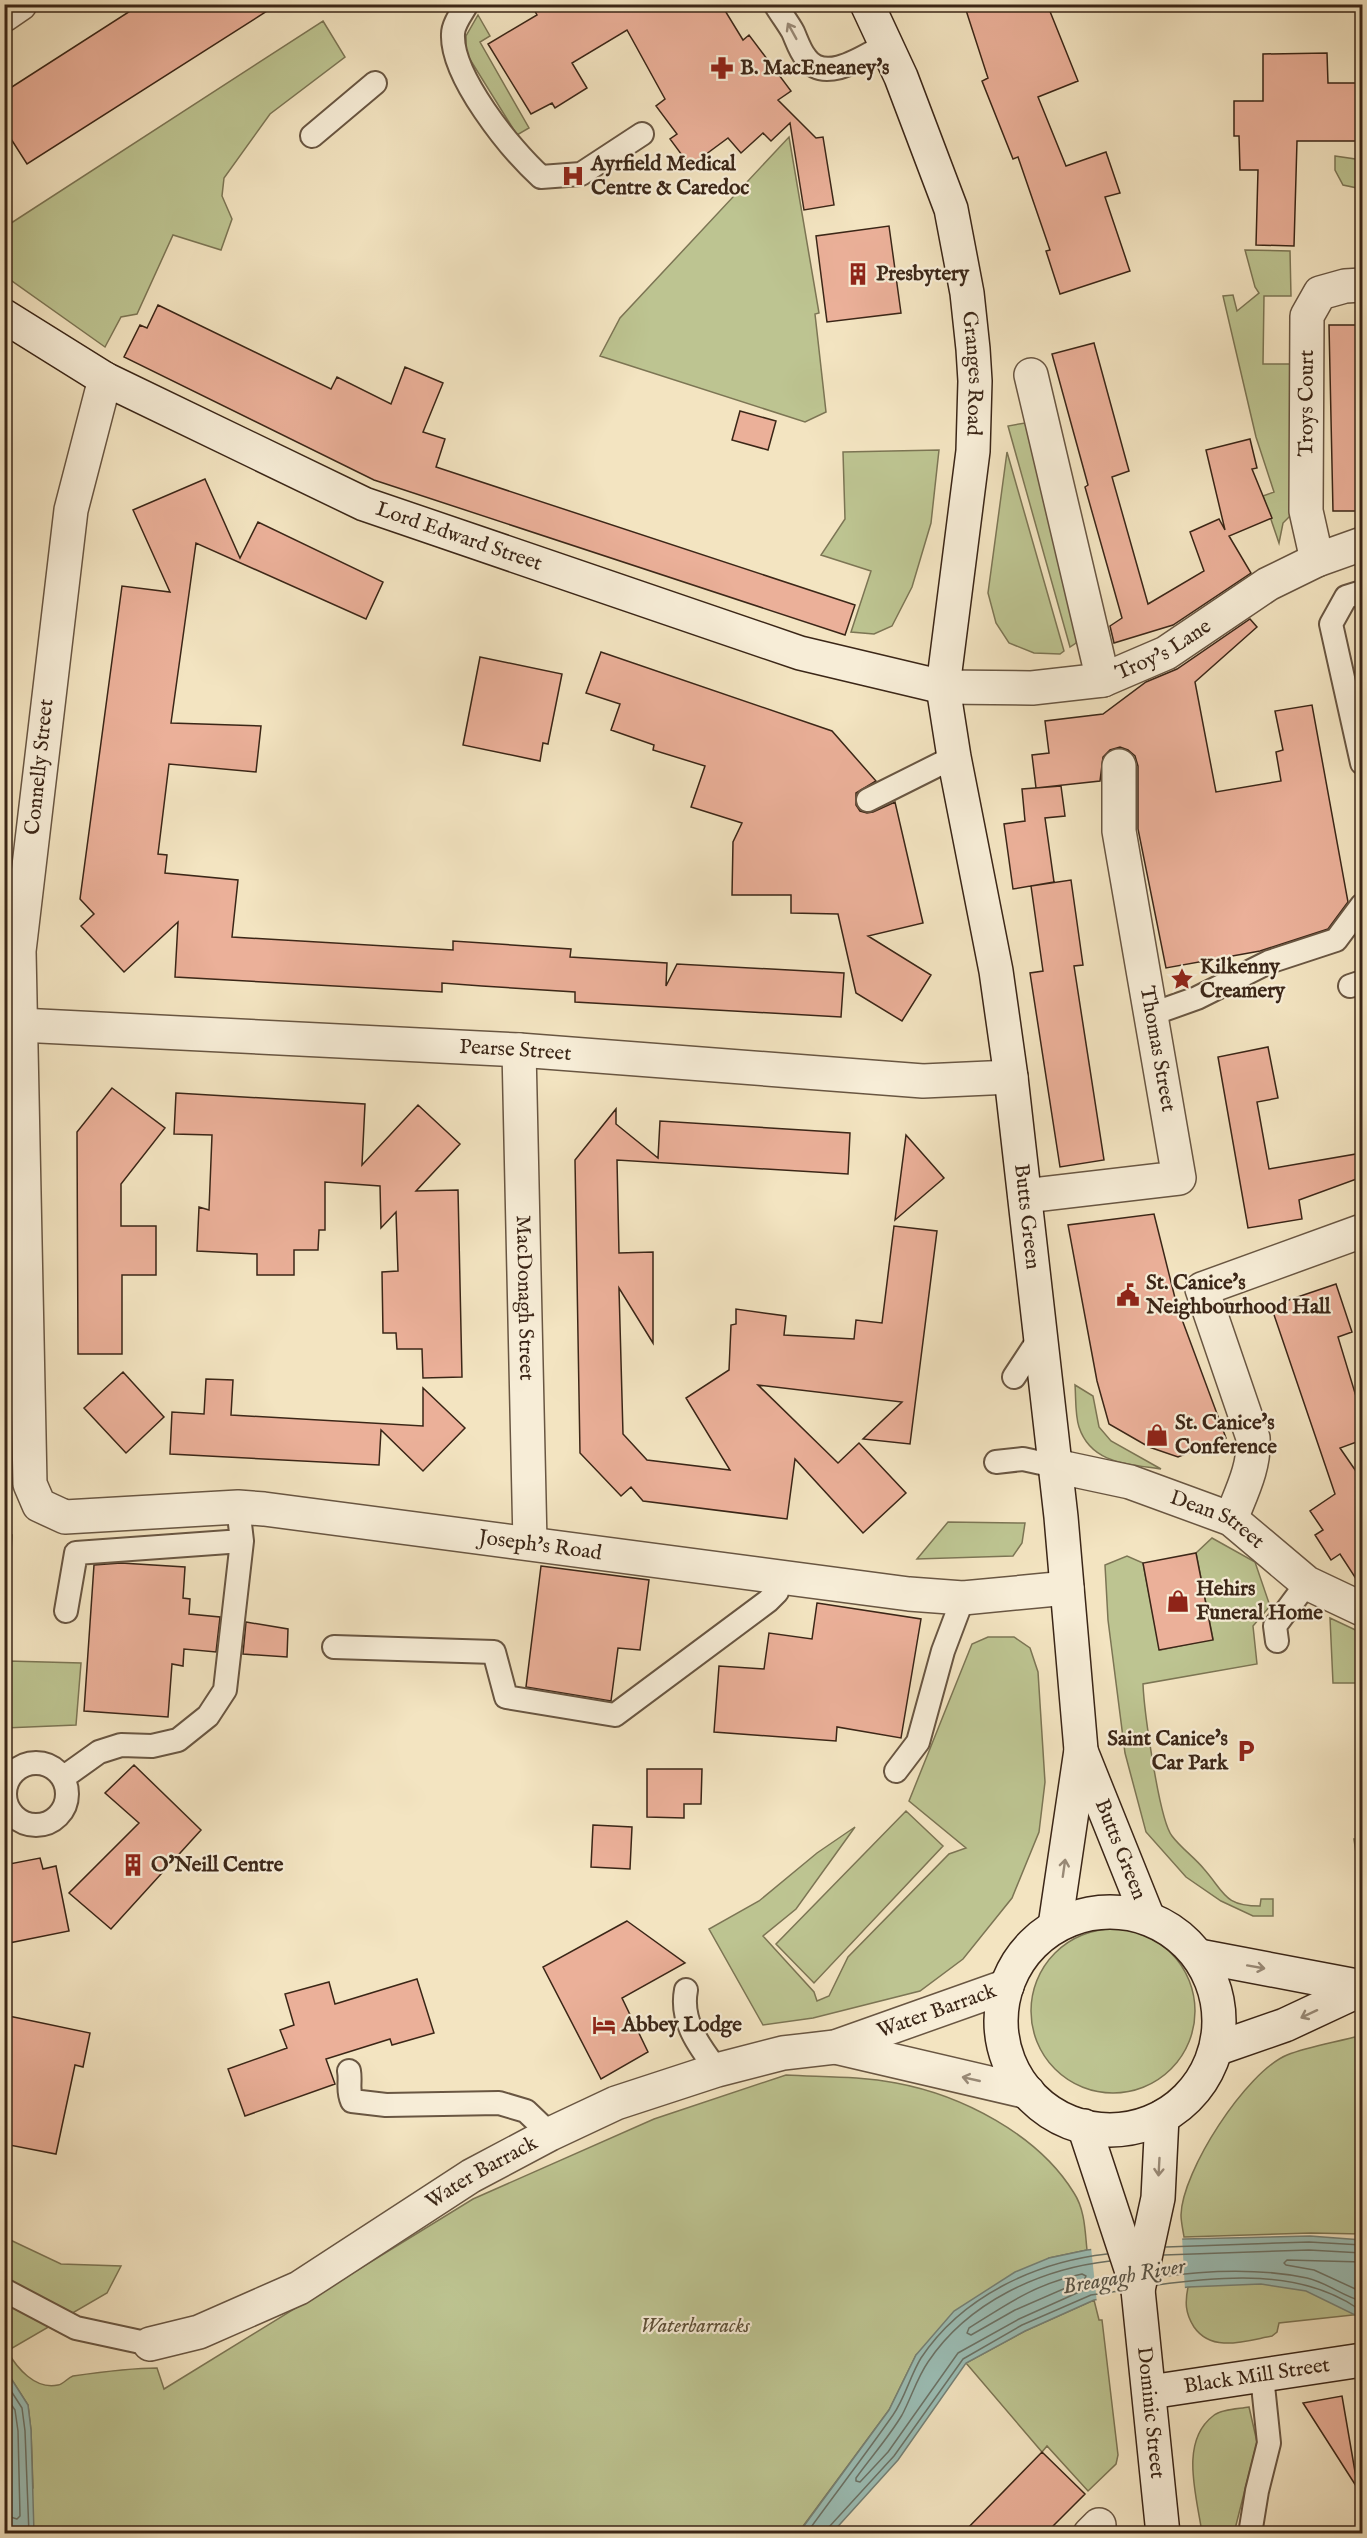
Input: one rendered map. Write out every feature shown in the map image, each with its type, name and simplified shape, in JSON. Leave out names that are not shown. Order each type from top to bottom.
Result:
[{"type":"street","points":[[4,15],[20,4]]},
{"type":"street","name":"Granges Road","points":[[867,4],[887,45],[951,209],[967,293],[975,381],[973,451],[943,687]]},
{"type":"street","name":"Troys Court","points":[[1317,560],[1305,511],[1307,316],[1320,293],[1345,286],[1362,285]]},
{"type":"street","name":"Lord Edward Street","points":[[4,316],[105,379],[364,504],[800,653],[943,687]]},
{"type":"street","points":[[1031,375],[1103,680]]},
{"type":"street","name":"Connelly Street","points":[[30,1484],[19,951],[71,510],[105,379]]},
{"type":"street","name":"Troy's Lane","points":[[943,687],[1032,688],[1103,680],[1166,653],[1268,584],[1317,560],[1362,544]]},
{"type":"street","name":"Butts Green","points":[[943,687],[954,757],[996,971],[1011,1077],[1067,1588],[1081,1749],[1055,1926]]},
{"type":"street","name":"Thomas Street","points":[[1025,1196],[1179,1178],[1119,831],[1119,766]]},
{"type":"street","name":"Pearse Street","points":[[20,1025],[519,1050],[923,1081],[1011,1077]]},
{"type":"street","name":"MacDonagh Street","points":[[519,1050],[530,1543]]},
{"type":"street","points":[[1231,1519],[1254,1453],[1252,1438],[1202,1289],[1362,1231]]},
{"type":"street","name":"Dean Street","points":[[1055,1466],[1130,1482],[1231,1519],[1307,1583],[1362,1609]]},
{"type":"street","name":"Joseph's Road","points":[[30,1484],[39,1505],[65,1517],[238,1507],[530,1543],[909,1594],[963,1598],[1067,1588]]},
{"type":"street","name":"Butts Green","points":[[1081,1749],[1148,1918]]},
{"type":"street","points":[[1117,1911],[1148,1918],[1176,1934],[1199,1956],[1214,1985],[1220,2017],[1216,2049],[1204,2076],[1186,2099],[1162,2117],[1137,2126],[1111,2130],[1084,2126],[1053,2114],[1028,2092],[1008,2060],[1001,2023],[1007,1986],[1023,1955],[1034,1942],[1055,1926],[1085,1914],[1117,1911]]},
{"type":"street","points":[[1199,1956],[1362,1988]]},
{"type":"street","name":"Water Barrack","points":[[150,2344],[199,2332],[299,2288],[471,2176],[550,2134],[616,2103],[717,2070],[783,2053],[835,2047],[1007,1986]]},
{"type":"street","points":[[1216,2049],[1285,2025],[1362,1988]]},
{"type":"street","name":"Water Barrack","points":[[835,2047],[1028,2092]]},
{"type":"street","name":"Dominic Street","points":[[1139,2303],[1155,2216],[1162,2117]]},
{"type":"street","name":"Dominic Street","points":[[1084,2126],[1139,2303],[1163,2534]]},
{"type":"street","name":"Black Mill Street","points":[[1150,2392],[1362,2360]]},
{"type":"lane","points":[[466,4],[452,31],[455,59],[490,119],[526,164],[541,177],[581,174],[642,134]]},
{"type":"lane","points":[[775,4],[792,29],[806,59],[816,67],[829,69],[842,67],[887,45]]},
{"type":"lane","points":[[312,136],[375,83]]},
{"type":"lane","points":[[1362,592],[1346,597],[1331,624],[1362,763]]},
{"type":"lane","points":[[868,800],[954,757]]},
{"type":"lane","points":[[1152,1014],[1197,998],[1269,962],[1336,940],[1362,905]]},
{"type":"lane","points":[[1014,1377],[1041,1336]]},
{"type":"lane","points":[[996,1462],[1023,1459],[1055,1466]]},
{"type":"lane","points":[[64,1777],[99,1752],[122,1745],[152,1746],[178,1740],[208,1716],[225,1690],[242,1541],[238,1507]]},
{"type":"lane","points":[[66,1611],[76,1553],[242,1541]]},
{"type":"lane","points":[[334,1647],[494,1652],[506,1697],[615,1715],[768,1601],[777,1592],[780,1577]]},
{"type":"lane","points":[[1277,1641],[1275,1626],[1307,1583]]},
{"type":"lane","points":[[896,1770],[918,1742],[943,1651],[963,1598]]},
{"type":"lane","points":[[686,1990],[683,2007],[698,2045],[717,2070]]},
{"type":"lane","points":[[349,2071],[351,2080],[348,2092],[352,2101],[386,2105],[499,2103],[526,2111],[550,2134]]},
{"type":"lane","points":[[4,2290],[76,2328],[150,2344]]},
{"type":"lane","points":[[1251,2534],[1257,2491],[1269,2443],[1262,2376]]},
{"type":"green space","points":[[478,15],[490,36],[480,42],[529,128],[517,135],[466,53],[466,36]]},
{"type":"green space","points":[[323,21],[345,57],[270,114],[224,178],[222,196],[232,219],[221,250],[173,235],[137,314],[121,317],[105,347],[5,276],[5,227]]},
{"type":"green space","points":[[789,137],[819,313],[815,314],[826,412],[805,422],[600,356],[620,318]]},
{"type":"green space","points":[[1335,156],[1362,160],[1362,189],[1343,185],[1335,170]]},
{"type":"green space","points":[[1245,250],[1290,251],[1291,296],[1264,296],[1263,364],[1291,364],[1293,513],[1283,523],[1279,543],[1263,496],[1274,492],[1256,437],[1223,296],[1233,295],[1237,311],[1259,293],[1255,287]]},
{"type":"green space","points":[[1025,423],[1082,626],[1076,643],[1070,647],[1008,426]]},
{"type":"green space","points":[[939,450],[931,523],[912,587],[892,626],[874,634],[851,632],[871,571],[821,555],[845,519],[843,452]]},
{"type":"green space","points":[[1007,452],[1064,651],[1060,654],[1034,653],[1009,643],[996,623],[988,593]]},
{"type":"green space","points":[[1075,1385],[1093,1396],[1099,1427],[1111,1441],[1161,1469],[1112,1460],[1092,1448],[1079,1427]]},
{"type":"green space","points":[[948,1522],[1025,1523],[1022,1543],[1013,1556],[917,1559]]},
{"type":"green space","points":[[12,1535],[7,1619],[5,1624],[5,1536]]},
{"type":"green space","points":[[1212,1538],[1255,1562],[1270,1606],[1253,1626],[1257,1664],[1143,1684],[1153,1763],[1167,1826],[1179,1845],[1232,1901],[1260,1906],[1261,1899],[1273,1899],[1273,1916],[1253,1916],[1221,1901],[1186,1877],[1146,1832],[1125,1753],[1108,1620],[1105,1565],[1127,1556],[1143,1563],[1160,1650],[1213,1639],[1196,1553]]},
{"type":"green space","points":[[1330,1618],[1362,1633],[1362,1683],[1333,1683]]},
{"type":"green space","points":[[988,1637],[1014,1637],[1030,1648],[1038,1672],[1045,1782],[1039,1832],[1012,1898],[963,1959],[920,1991],[813,2018],[763,2025],[709,1929],[759,1901],[817,1853],[855,1827],[796,1909],[763,1936],[814,1992],[817,2001],[829,1996],[848,1957],[949,1854],[966,1848],[909,1801],[972,1644]]},
{"type":"green space","points":[[8,1661],[81,1663],[76,1725],[5,1728],[5,1674],[8,1671]]},
{"type":"green space","points":[[906,1811],[943,1846],[814,1983],[776,1944]]},
{"type":"green space","points":[[1354,1839],[1362,1839],[1362,1872],[1357,1860]]},
{"type":"green space","points":[[1113,1929],[1144,1936],[1171,1953],[1188,1980],[1195,2011],[1188,2042],[1171,2069],[1144,2086],[1113,2093],[1082,2086],[1055,2069],[1038,2042],[1031,2011],[1038,1980],[1055,1953],[1082,1936]]},
{"type":"green space","points":[[1362,2035],[1362,2234],[1311,2233],[1184,2237],[1181,2215],[1184,2196],[1192,2174],[1219,2125],[1253,2081],[1287,2055]]},
{"type":"green space","name":"Waterbarracks","points":[[786,2075],[855,2078],[896,2083],[946,2097],[996,2120],[1019,2135],[1040,2153],[1059,2172],[1074,2193],[1082,2213],[1087,2250],[1049,2258],[916,2355],[889,2410],[798,2533],[5,2534],[5,2484],[33,2488],[28,2405],[5,2369],[4,2237],[61,2264],[121,2266],[107,2293],[7,2351],[21,2371],[34,2381],[50,2386],[60,2384],[73,2376],[126,2369],[157,2368],[164,2389],[473,2199],[654,2119]]},
{"type":"green space","points":[[1281,2263],[1362,2314],[1279,2323],[1277,2332],[1272,2336],[1230,2343],[1210,2340],[1194,2327],[1186,2307],[1188,2287]]},
{"type":"green space","points":[[1094,2300],[1099,2320],[1102,2320],[1118,2455],[1116,2464],[1088,2491],[1047,2446],[1042,2452],[966,2363],[1025,2331]]},
{"type":"green space","points":[[1249,2407],[1257,2442],[1234,2533],[1202,2533],[1194,2487],[1193,2455],[1196,2440],[1203,2427],[1216,2414]]},
{"type":"water","name":"Breagagh River","points":[[1310,2236],[1362,2240],[1362,2314],[1355,2315],[1306,2291],[1261,2284],[1188,2287],[1094,2300],[1025,2331],[966,2363],[898,2460],[832,2533],[798,2534],[889,2410],[916,2355],[954,2311],[1015,2272],[1049,2258],[1087,2250],[1184,2239]]},
{"type":"water","points":[[5,2369],[28,2405],[31,2430],[34,2533],[8,2533],[4,2491]]},
{"type":"pier","points":[[1182,2236],[1185,2290],[1097,2303],[1091,2247]]},
{"type":"building","points":[[141,4],[278,4],[27,164],[4,128],[4,92]]},
{"type":"building","points":[[531,4],[721,4],[743,40],[749,35],[791,91],[778,100],[816,138],[823,137],[834,205],[804,210],[790,123],[771,141],[763,133],[741,153],[728,138],[690,166],[670,139],[677,134],[656,106],[665,99],[627,30],[572,63],[587,88],[555,108],[552,103],[531,114],[488,44],[537,15]]},
{"type":"building","points":[[964,4],[1047,4],[1078,81],[1038,97],[1066,166],[1106,152],[1120,193],[1105,197],[1130,271],[1060,294],[1046,251],[1050,250],[1018,157],[1013,159],[982,81],[988,78]]},
{"type":"building","points":[[1327,53],[1328,83],[1362,83],[1362,141],[1297,141],[1294,246],[1256,245],[1258,170],[1240,170],[1239,136],[1234,136],[1234,101],[1263,101],[1263,54]]},
{"type":"building","name":"Presbytery","points":[[889,226],[901,313],[827,322],[816,236]]},
{"type":"building","points":[[158,305],[331,389],[337,377],[391,404],[405,367],[443,383],[423,432],[445,439],[436,467],[855,605],[845,635],[374,480],[124,357],[140,325],[147,328]]},
{"type":"building","points":[[1329,325],[1362,325],[1362,511],[1333,511]]},
{"type":"building","points":[[1094,343],[1129,471],[1112,477],[1148,604],[1204,571],[1190,532],[1219,519],[1225,530],[1206,450],[1250,439],[1257,468],[1252,469],[1272,518],[1229,536],[1251,573],[1173,625],[1114,643],[1110,626],[1122,618],[1085,487],[1088,485],[1052,354]]},
{"type":"building","points":[[740,411],[776,421],[768,450],[732,440]]},
{"type":"building","points":[[205,479],[240,558],[258,522],[383,582],[366,619],[196,543],[171,723],[261,726],[256,772],[169,764],[158,854],[167,855],[165,873],[238,880],[232,937],[453,950],[453,941],[571,949],[570,957],[667,963],[666,986],[677,964],[844,973],[841,1017],[575,1002],[575,992],[442,983],[442,992],[175,977],[178,922],[124,972],[81,926],[94,914],[80,899],[122,586],[170,592],[133,510]]},
{"type":"building","points":[[1250,619],[1257,627],[1195,682],[1216,792],[1281,781],[1276,752],[1283,750],[1275,711],[1312,705],[1348,902],[1328,929],[1260,951],[1166,968],[1138,829],[1138,766],[1135,756],[1120,747],[1110,750],[1103,757],[1100,781],[1036,788],[1032,755],[1049,753],[1045,721],[1103,714],[1146,682],[1177,669]]},
{"type":"building","points":[[601,652],[832,731],[876,781],[856,793],[856,805],[860,811],[873,812],[895,802],[923,923],[868,936],[931,975],[902,1021],[856,993],[838,914],[791,913],[791,895],[732,895],[733,842],[742,823],[691,807],[705,766],[653,750],[654,745],[611,730],[620,704],[586,693]]},
{"type":"building","points":[[480,657],[562,674],[548,744],[543,743],[540,761],[463,745]]},
{"type":"building","points":[[1061,786],[1065,816],[1045,818],[1054,882],[1013,889],[1004,824],[1025,821],[1022,789]]},
{"type":"building","points":[[1071,880],[1083,965],[1074,966],[1104,1160],[1060,1167],[1030,973],[1043,971],[1031,886]]},
{"type":"building","points":[[1268,1047],[1278,1098],[1257,1102],[1269,1169],[1362,1153],[1362,1177],[1299,1200],[1302,1219],[1248,1228],[1218,1057]]},
{"type":"building","points":[[112,1088],[165,1128],[121,1184],[121,1226],[156,1226],[156,1275],[122,1275],[122,1354],[78,1354],[77,1132]]},
{"type":"building","points":[[176,1093],[365,1104],[362,1165],[418,1105],[460,1144],[416,1191],[458,1190],[462,1377],[423,1378],[422,1349],[397,1349],[396,1333],[383,1333],[382,1272],[398,1271],[396,1212],[381,1228],[380,1186],[325,1182],[325,1230],[319,1230],[318,1250],[294,1250],[294,1275],[257,1275],[257,1254],[197,1251],[199,1207],[209,1210],[212,1135],[174,1134]]},
{"type":"building","points":[[616,1109],[616,1124],[658,1158],[660,1121],[850,1133],[848,1174],[617,1160],[619,1253],[653,1252],[653,1343],[619,1288],[623,1434],[647,1460],[730,1470],[686,1398],[729,1370],[731,1325],[736,1324],[736,1309],[786,1316],[784,1335],[854,1339],[856,1320],[882,1323],[894,1226],[937,1231],[910,1444],[863,1439],[902,1402],[758,1385],[838,1463],[859,1443],[906,1493],[863,1533],[795,1459],[787,1519],[643,1501],[631,1487],[621,1496],[580,1453],[575,1160]]},
{"type":"building","points":[[906,1135],[944,1178],[895,1220]]},
{"type":"building","points":[[1154,1214],[1177,1306],[1226,1438],[1178,1457],[1149,1447],[1109,1424],[1097,1381],[1068,1225]]},
{"type":"building","points":[[1336,1284],[1352,1332],[1338,1337],[1362,1416],[1362,1440],[1340,1448],[1360,1477],[1362,1475],[1362,1588],[1340,1554],[1331,1560],[1315,1535],[1323,1530],[1310,1511],[1335,1494],[1271,1306]]},
{"type":"building","points":[[123,1372],[164,1417],[126,1453],[84,1408]]},
{"type":"building","points":[[206,1379],[233,1380],[231,1415],[423,1426],[423,1388],[465,1428],[423,1471],[381,1430],[379,1465],[170,1454],[172,1412],[204,1414]]},
{"type":"building","name":"Hehirs Funeral Home","points":[[1196,1553],[1213,1640],[1159,1650],[1143,1563]]},
{"type":"building","points":[[121,1563],[185,1567],[183,1598],[190,1599],[189,1614],[220,1617],[216,1652],[184,1649],[183,1666],[172,1664],[168,1717],[84,1711],[94,1565]]},
{"type":"building","points":[[541,1566],[649,1580],[640,1650],[618,1648],[611,1701],[526,1687]]},
{"type":"building","points":[[817,1603],[921,1619],[901,1738],[837,1727],[836,1741],[714,1732],[719,1666],[764,1669],[769,1633],[812,1639]]},
{"type":"building","points":[[246,1622],[288,1629],[287,1657],[243,1654]]},
{"type":"building","points":[[134,1765],[201,1830],[111,1929],[69,1893],[139,1823],[105,1793]]},
{"type":"building","points":[[647,1769],[702,1769],[701,1804],[684,1804],[684,1818],[647,1817]]},
{"type":"building","points":[[593,1825],[632,1827],[630,1869],[591,1867]]},
{"type":"building","points":[[40,1858],[43,1869],[56,1866],[69,1931],[4,1944],[4,1865]]},
{"type":"building","name":"Abbey Lodge","points":[[627,1921],[685,1963],[622,1998],[648,2052],[601,2079],[543,1967]]},
{"type":"building","points":[[417,1979],[434,2033],[392,2045],[390,2039],[326,2059],[335,2084],[245,2116],[228,2069],[287,2048],[280,2030],[294,2025],[285,1994],[329,1982],[335,2004]]},
{"type":"building","points":[[4,2015],[90,2033],[83,2067],[75,2065],[56,2154],[4,2144]]},
{"type":"building","points":[[1342,2396],[1358,2489],[1303,2403]]},
{"type":"building","points":[[1042,2452],[1085,2494],[1045,2534],[962,2534]]},
{"type":"place","name":"B. MacEneaney's","points":[[722,68]]},
{"type":"place","name":"Ayrfield Medical Centre & Caredoc","points":[[573,176]]},
{"type":"place","name":"Presbytery","points":[[858,274]]},
{"type":"place","name":"Kilkenny Creamery","points":[[1182,979]]},
{"type":"place","name":"St. Canice's Neighbourhood Hall","points":[[1128,1295]]},
{"type":"place","name":"St. Canice's Conference","points":[[1157,1435]]},
{"type":"place","name":"Hehirs Funeral Home","points":[[1178,1601]]},
{"type":"place","name":"Saint Canice's Car Park","points":[[1246,1751]]},
{"type":"place","name":"O'Neill Centre","points":[[133,1865]]},
{"type":"place","name":"Abbey Lodge","points":[[604,2025]]}]
